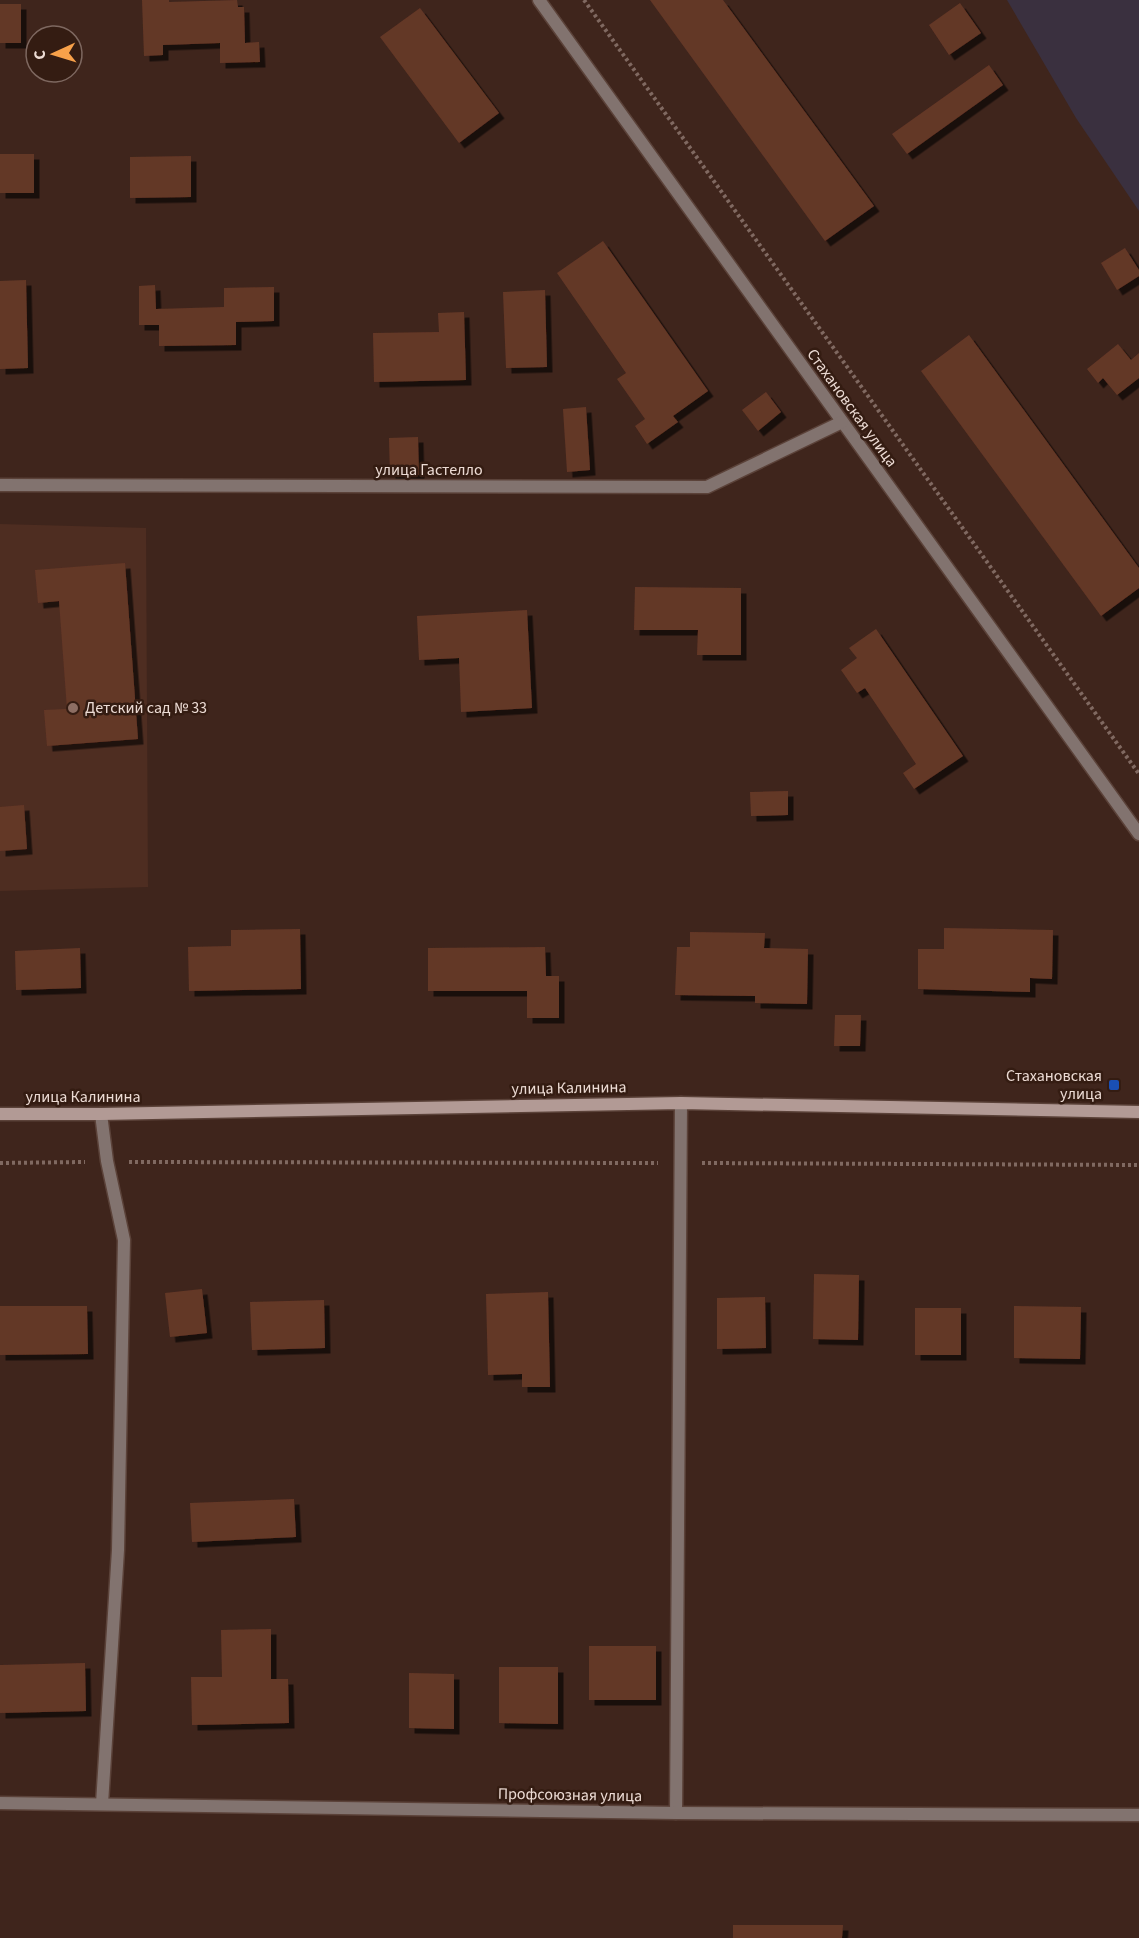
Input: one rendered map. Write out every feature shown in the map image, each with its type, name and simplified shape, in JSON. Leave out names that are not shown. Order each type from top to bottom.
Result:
[{"type":"street","name":"Стахановская улица","points":[[539,0],[1139,834]]},
{"type":"street","name":"улица Гастелло","points":[[0,485],[707,487],[842,422]]},
{"type":"street","name":"улица Калинина","points":[[0,1114],[681,1103],[1139,1112]]},
{"type":"street","points":[[676,1813],[681,1103]]},
{"type":"street","points":[[101,1114],[107,1161],[124,1240],[118,1550],[102,1804]]},
{"type":"street","name":"Профсоюзная улица","points":[[0,1803],[676,1813],[1139,1815]]},
{"type":"path","points":[[584,0],[1139,774]]},
{"type":"path","points":[[0,1163],[107,1161],[1139,1165]]},
{"type":"shaded area","points":[[1007,0],[1139,0],[1139,211],[1076,118]]},
{"type":"shaded area","name":"Детский сад № 33","points":[[0,524],[146,528],[148,887],[0,891]]},
{"type":"building","points":[[142,0],[169,0],[169,2],[237,0],[238,7],[244,7],[245,43],[259,42],[260,62],[220,63],[220,43],[163,45],[163,55],[144,56]]},
{"type":"building","points":[[650,0],[723,0],[874,206],[825,241]]},
{"type":"building","points":[[960,3],[981,33],[949,55],[929,25]]},
{"type":"building","points":[[0,4],[21,4],[21,43],[0,43]]},
{"type":"building","points":[[420,8],[499,113],[459,143],[380,37]]},
{"type":"building","points":[[989,65],[1003,85],[907,154],[892,134]]},
{"type":"building","points":[[0,154],[34,154],[34,193],[0,193]]},
{"type":"building","points":[[191,156],[191,197],[130,198],[130,157]]},
{"type":"building","points":[[603,241],[708,391],[673,416],[678,422],[647,444],[635,426],[645,419],[617,379],[626,373],[557,273]]},
{"type":"building","points":[[1125,248],[1139,270],[1139,276],[1117,290],[1101,263]]},
{"type":"building","points":[[26,280],[28,368],[0,369],[0,281]]},
{"type":"building","points":[[155,285],[156,309],[224,307],[224,288],[274,287],[274,321],[236,322],[236,345],[159,346],[159,325],[139,325],[139,286]]},
{"type":"building","points":[[545,290],[547,367],[506,368],[503,292]]},
{"type":"building","points":[[464,312],[466,380],[374,382],[373,333],[439,332],[438,313]]},
{"type":"building","points":[[969,335],[1139,568],[1139,588],[1101,616],[921,371]]},
{"type":"building","points":[[1118,344],[1131,360],[1139,353],[1139,378],[1117,395],[1103,378],[1098,383],[1087,369]]},
{"type":"building","points":[[766,392],[781,412],[758,431],[742,410]]},
{"type":"building","points":[[586,407],[590,470],[567,472],[563,409]]},
{"type":"building","points":[[418,437],[419,475],[390,476],[389,438]]},
{"type":"building","points":[[125,563],[138,739],[47,746],[44,710],[67,709],[59,601],[38,603],[35,570]]},
{"type":"building","points":[[635,587],[741,588],[741,655],[697,655],[698,630],[634,630]]},
{"type":"building","points":[[527,610],[532,708],[461,712],[459,658],[419,660],[417,616]]},
{"type":"building","points":[[876,629],[963,756],[914,789],[903,773],[916,764],[865,688],[857,693],[841,670],[857,658],[849,648]]},
{"type":"building","points":[[788,791],[788,815],[751,816],[750,792]]},
{"type":"building","points":[[24,805],[27,849],[0,851],[0,807]]},
{"type":"building","points":[[944,928],[1053,930],[1052,979],[1030,978],[1030,992],[918,989],[918,949],[944,949]]},
{"type":"building","points":[[300,929],[301,989],[189,991],[188,947],[231,946],[231,930]]},
{"type":"building","points":[[690,932],[765,933],[764,948],[808,949],[807,1004],[755,1003],[755,996],[675,995],[677,947],[690,947]]},
{"type":"building","points":[[545,947],[546,976],[559,976],[559,1018],[527,1018],[527,991],[428,991],[428,948]]},
{"type":"building","points":[[80,948],[81,988],[16,990],[15,951]]},
{"type":"building","points":[[835,1015],[861,1015],[860,1046],[834,1046]]},
{"type":"building","points":[[814,1274],[859,1275],[858,1340],[813,1339]]},
{"type":"building","points":[[202,1289],[207,1333],[170,1337],[165,1293]]},
{"type":"building","points":[[548,1292],[550,1387],[522,1387],[522,1374],[488,1375],[486,1294]]},
{"type":"building","points":[[765,1297],[766,1348],[717,1349],[717,1298]]},
{"type":"building","points":[[324,1300],[325,1348],[252,1350],[250,1302]]},
{"type":"building","points":[[0,1306],[87,1306],[88,1354],[0,1355]]},
{"type":"building","points":[[1014,1306],[1081,1307],[1080,1359],[1014,1358]]},
{"type":"building","points":[[915,1308],[961,1308],[961,1355],[915,1355]]},
{"type":"building","points":[[294,1499],[296,1537],[192,1542],[190,1503]]},
{"type":"building","points":[[271,1629],[271,1679],[288,1679],[289,1723],[192,1725],[191,1677],[222,1677],[221,1630]]},
{"type":"building","points":[[589,1646],[656,1646],[656,1700],[589,1700]]},
{"type":"building","points":[[85,1663],[86,1711],[0,1713],[0,1665]]},
{"type":"building","points":[[499,1667],[558,1667],[558,1724],[499,1723]]},
{"type":"building","points":[[409,1673],[454,1674],[454,1729],[409,1728]]},
{"type":"building","points":[[733,1925],[843,1925],[842,1938],[733,1938]]},
{"type":"place","name":"Детский сад № 33","points":[[73,708]]},
{"type":"place","name":"Стахановская улица","points":[[1114,1085]]}]
